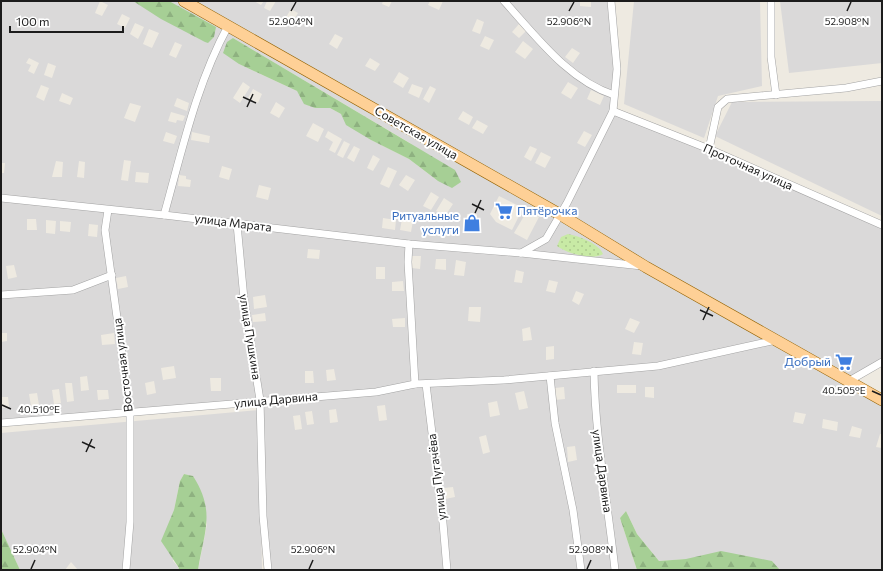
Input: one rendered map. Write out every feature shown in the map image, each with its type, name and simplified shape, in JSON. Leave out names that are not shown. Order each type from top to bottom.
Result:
[{"type":"main road","name":"Советская улица","points":[[184,1],[561,215],[646,267],[882,400]]},
{"type":"street","points":[[504,1],[558,60],[600,90],[614,95]]},
{"type":"street","points":[[521,253],[546,239],[561,215],[613,111],[617,69],[611,1]]},
{"type":"street","points":[[771,1],[771,57],[776,95]]},
{"type":"street","points":[[164,215],[200,89],[213,54],[228,26]]},
{"type":"street","points":[[709,149],[718,107],[727,99],[846,88],[882,81]]},
{"type":"street","name":"Проточная улица","points":[[613,111],[709,149],[882,225]]},
{"type":"street","name":"улица Марата","points":[[1,198],[164,215],[409,244],[466,248]]},
{"type":"street","name":"Восточная улица","points":[[108,210],[105,230],[130,412],[130,522],[126,570]]},
{"type":"street","name":"улица Пушкина","points":[[237,224],[244,299],[260,400],[263,516],[268,570]]},
{"type":"street","points":[[409,244],[408,262],[415,384]]},
{"type":"street","name":"Советская улица","points":[[466,248],[646,267]]},
{"type":"street","points":[[1,294],[73,290],[112,275]]},
{"type":"street","name":"улица Дарвина","points":[[1,423],[260,400],[376,392],[415,384],[550,376],[658,366],[776,340]]},
{"type":"street","points":[[849,381],[882,362]]},
{"type":"street","name":"улица Дарвина","points":[[594,371],[596,423],[615,570]]},
{"type":"street","points":[[550,376],[555,423],[573,510],[581,570]]},
{"type":"street","name":"улица Пугачёва","points":[[426,384],[443,523],[447,570]]},
{"type":"shaded area","points":[[1,1],[100,1],[254,1],[261,5],[264,1],[267,1],[264,8],[270,11],[276,1],[383,1],[382,4],[389,7],[392,1],[430,1],[428,5],[439,10],[443,1],[580,1],[580,6],[591,7],[591,1],[611,1],[617,69],[613,111],[882,225],[882,362],[849,381],[882,400],[882,434],[880,434],[876,447],[882,448],[882,570],[780,570],[772,561],[686,559],[659,561],[637,534],[626,511],[620,518],[637,570],[268,570],[260,400],[1,423],[1,408],[9,407],[8,397],[1,397],[1,342],[7,341],[7,333],[1,333],[1,173],[4,173],[5,163],[1,163]],"holes":[[[100,1],[108,5],[102,16],[95,13]],[[291,9],[298,13],[292,23],[285,19]],[[122,14],[130,18],[125,28],[117,24]],[[477,19],[484,22],[480,34],[472,31]],[[135,23],[144,27],[138,39],[130,34]],[[519,24],[526,31],[519,38],[512,32]],[[149,29],[159,33],[152,48],[143,44]],[[335,34],[343,38],[337,49],[329,44]],[[485,36],[494,40],[489,50],[480,46]],[[233,38],[410,143],[438,181],[409,159],[371,140],[341,114],[330,108],[315,108],[297,91],[239,64]],[[523,41],[533,49],[525,59],[515,52]],[[175,42],[182,45],[176,58],[169,55]],[[572,48],[580,53],[573,63],[565,57]],[[29,58],[39,63],[34,74],[28,71],[31,65],[26,63]],[[370,58],[380,64],[375,71],[365,66]],[[48,63],[56,66],[52,78],[44,75]],[[399,72],[409,78],[403,88],[393,82]],[[243,82],[250,87],[240,103],[233,98]],[[568,82],[578,88],[571,99],[561,93]],[[412,84],[423,88],[419,98],[408,93]],[[41,85],[49,88],[44,101],[36,97]],[[430,86],[436,89],[429,103],[423,99]],[[253,89],[262,94],[258,103],[248,98]],[[591,90],[604,96],[600,105],[587,99]],[[62,93],[73,98],[70,105],[59,101]],[[177,98],[189,103],[187,111],[174,106]],[[276,102],[285,108],[279,118],[270,113]],[[130,103],[141,106],[135,122],[124,118]],[[463,111],[473,117],[469,125],[458,119]],[[171,112],[185,116],[183,121],[177,120],[176,123],[168,121]],[[477,120],[488,126],[483,134],[472,128]],[[313,123],[324,129],[318,142],[306,136]],[[328,131],[342,139],[335,153],[329,150],[333,142],[325,137]],[[584,131],[592,135],[585,147],[577,143]],[[166,132],[177,136],[174,144],[163,141]],[[192,132],[210,136],[209,143],[191,140]],[[344,141],[350,144],[343,158],[337,155]],[[354,146],[360,149],[354,162],[347,158]],[[530,146],[537,149],[531,161],[524,157]],[[541,152],[551,157],[545,168],[535,163]],[[373,155],[380,159],[373,171],[367,168]],[[124,160],[131,161],[128,181],[121,180]],[[56,161],[63,162],[62,177],[52,177]],[[79,161],[85,162],[84,178],[77,177]],[[222,166],[232,169],[229,180],[219,177]],[[388,167],[397,171],[389,188],[380,184]],[[136,172],[149,173],[148,183],[135,182]],[[179,175],[186,176],[186,179],[191,180],[190,187],[178,186]],[[406,175],[415,180],[408,191],[399,185]],[[259,185],[271,188],[268,200],[256,197]],[[431,192],[439,197],[431,210],[423,206]],[[499,196],[523,208],[512,230],[496,222],[490,214]],[[444,198],[453,204],[445,216],[436,211]],[[527,211],[539,217],[527,240],[514,233]],[[467,214],[477,214],[476,233],[466,232]],[[383,218],[396,220],[395,230],[382,228]],[[27,219],[36,219],[37,230],[27,230]],[[402,219],[413,221],[411,232],[400,230]],[[46,220],[56,221],[55,234],[46,233]],[[60,221],[71,222],[70,232],[60,231]],[[89,224],[98,225],[97,237],[88,236]],[[308,249],[320,250],[319,259],[307,258]],[[412,256],[421,256],[420,269],[412,268]],[[436,259],[446,259],[446,270],[435,269]],[[456,260],[466,262],[464,276],[454,275]],[[14,265],[17,277],[8,279],[6,266]],[[376,267],[385,267],[385,279],[376,279]],[[516,270],[524,272],[522,283],[514,282]],[[126,276],[128,287],[118,289],[116,278]],[[549,280],[558,282],[555,293],[546,291]],[[403,281],[404,291],[392,291],[392,282]],[[576,291],[584,294],[579,305],[572,301]],[[265,295],[267,307],[254,309],[253,297]],[[469,307],[481,307],[480,322],[468,321]],[[265,313],[266,321],[253,322],[252,315]],[[405,318],[405,327],[393,327],[392,319]],[[630,318],[640,322],[634,333],[625,329]],[[530,327],[532,340],[523,341],[522,329]],[[114,333],[115,344],[102,345],[101,335]],[[634,342],[643,343],[641,355],[632,354]],[[554,346],[554,359],[546,360],[546,347]],[[174,366],[176,378],[163,380],[161,368]],[[334,369],[336,380],[327,381],[326,370]],[[305,371],[313,371],[314,383],[305,383]],[[87,376],[89,390],[81,391],[80,377]],[[210,378],[221,378],[221,391],[211,391]],[[154,381],[156,393],[147,395],[145,383]],[[65,383],[72,383],[74,401],[67,402]],[[617,385],[636,385],[636,393],[617,393]],[[564,387],[565,399],[555,400],[555,388]],[[645,387],[654,387],[654,398],[645,397]],[[59,389],[61,403],[54,404],[52,390]],[[97,390],[108,390],[109,399],[98,400]],[[524,391],[528,408],[519,410],[515,393]],[[37,393],[39,405],[31,406],[29,394]],[[497,401],[500,415],[490,417],[488,403]],[[385,405],[387,420],[379,421],[377,406]],[[336,409],[338,422],[330,423],[329,410]],[[312,411],[314,424],[307,425],[305,412]],[[795,412],[806,414],[803,424],[793,422]],[[300,415],[302,429],[295,430],[293,416]],[[823,419],[838,422],[837,431],[822,428]],[[852,426],[862,429],[860,438],[849,436]],[[486,435],[490,452],[483,454],[479,437]],[[575,446],[577,460],[568,462],[567,447]],[[453,487],[455,497],[445,499],[444,488]]]},
{"type":"shaded area","points":[[634,1],[760,1],[762,86],[718,96],[704,138],[624,104]]},
{"type":"shaded area","points":[[780,1],[882,1],[882,63],[789,73]]},
{"type":"shaded area","points":[[882,101],[882,216],[715,136],[732,102]]},
{"type":"shaded area","points":[[259,410],[262,570],[198,570],[207,524],[193,476],[184,474],[180,481],[174,510],[173,561],[179,568],[178,570],[78,570],[71,562],[65,570],[20,570],[1,529],[1,433]]},
{"type":"green space","points":[[133,1],[169,1],[216,27],[214,37],[208,43],[205,42],[161,19]]},
{"type":"green space","points":[[233,38],[455,170],[461,182],[452,188],[438,181],[409,159],[371,140],[346,125],[341,114],[330,108],[315,108],[304,104],[297,91],[239,64],[223,53],[227,42]]},
{"type":"green space","points":[[568,234],[593,244],[601,250],[603,254],[593,257],[580,255],[561,249],[557,246],[561,237]]},
{"type":"green space","points":[[184,474],[193,476],[200,489],[206,511],[205,533],[198,570],[178,570],[179,568],[161,541],[174,510],[180,481]]},
{"type":"green space","points":[[626,511],[637,534],[659,561],[686,559],[721,551],[772,561],[780,570],[637,570],[620,518]]},
{"type":"green space","points":[[1,529],[20,570],[1,570]]},
{"type":"place","name":"Пятёрочка","points":[[504,211]]},
{"type":"place","name":"Ритуальные услуги","points":[[472,223]]},
{"type":"place","name":"Добрый","points":[[844,362]]}]
